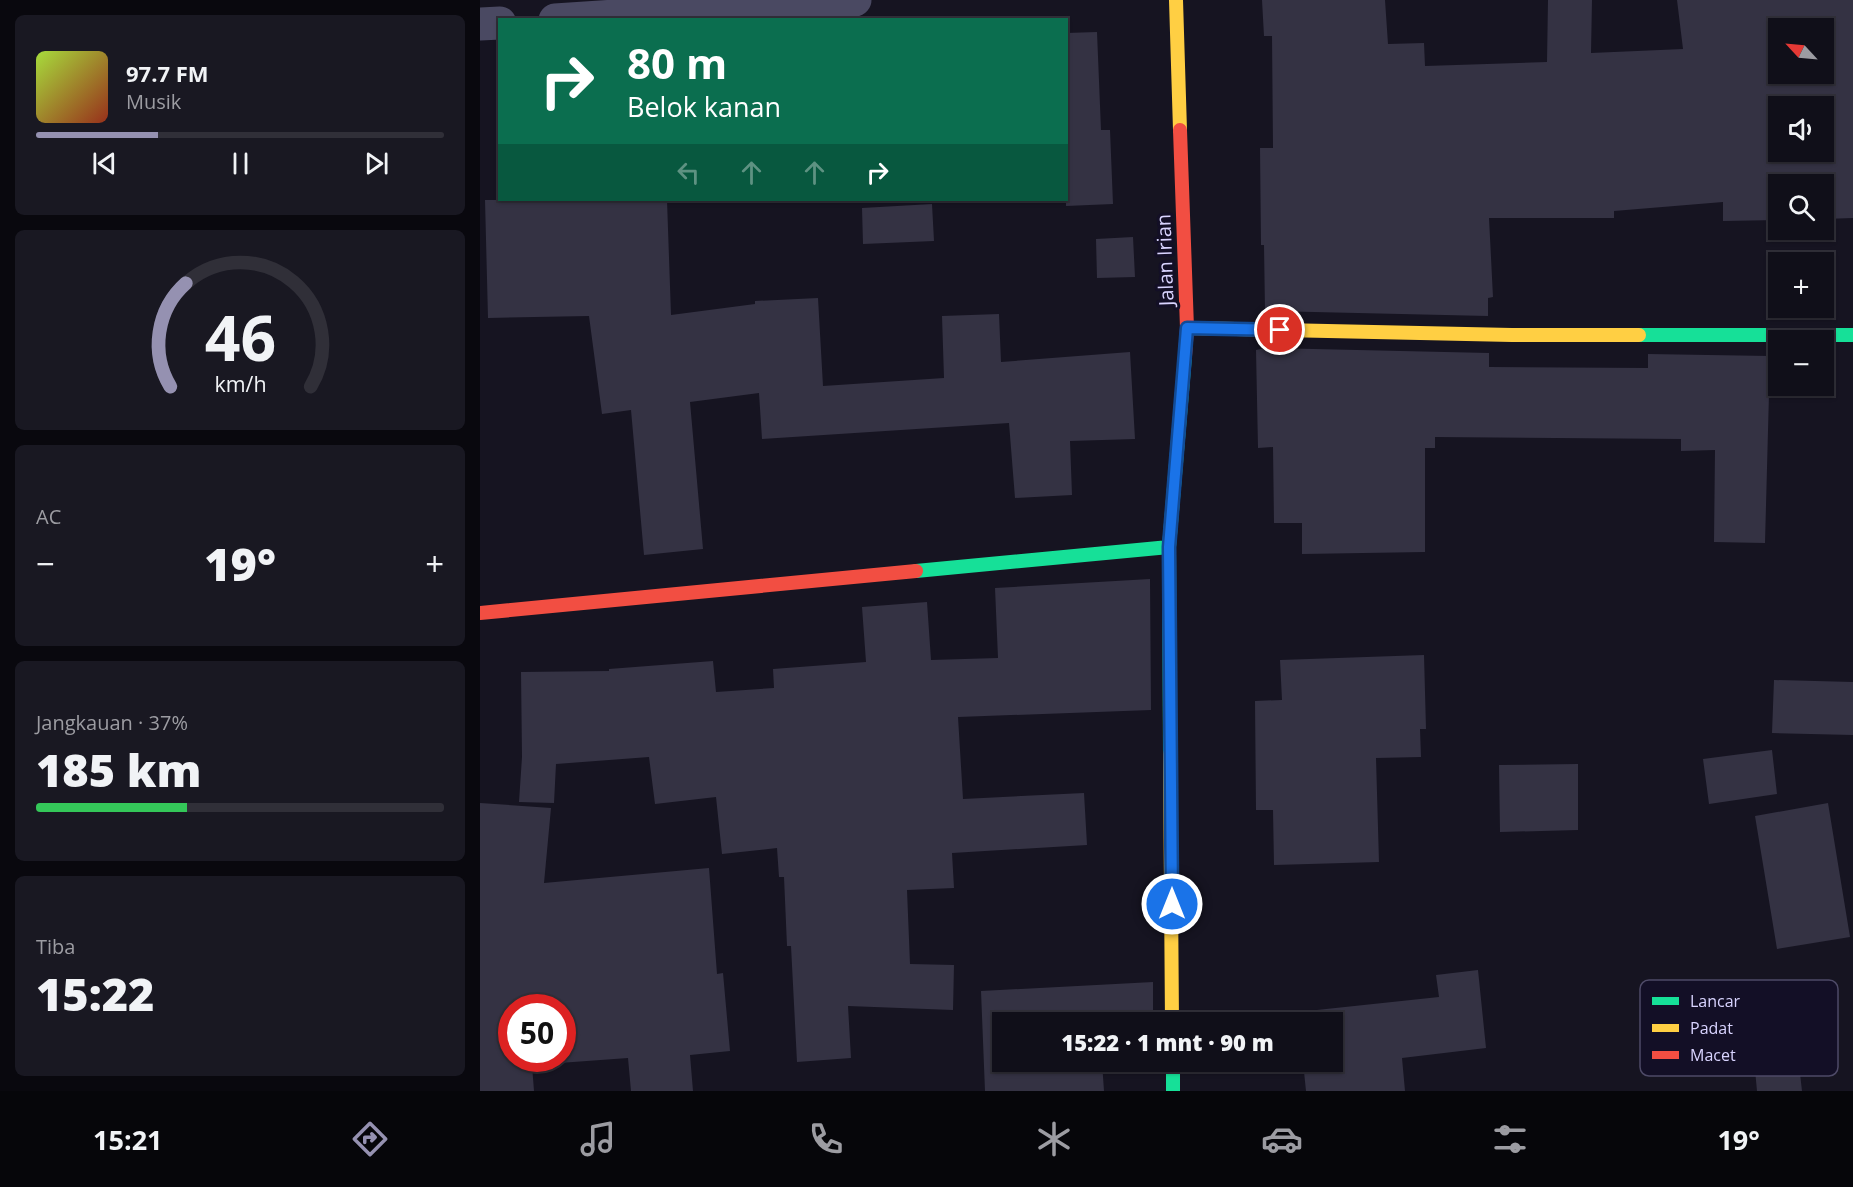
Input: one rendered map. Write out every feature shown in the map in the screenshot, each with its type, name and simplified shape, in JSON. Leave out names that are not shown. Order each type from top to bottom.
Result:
[{"type":"street","points":[[585,18],[855,0]]},
{"type":"street","name":"Jalan Irian","points":[[1172,1012],[1169,547],[1187,328],[1176,0]]},
{"type":"street","points":[[480,24],[498,23]]},
{"type":"street","points":[[1187,328],[1512,335],[1853,335]]},
{"type":"street","points":[[480,613],[1169,547]]},
{"type":"street","points":[[1173,1072],[1173,1091]]},
{"type":"building","points":[[1262,0],[1385,0],[1388,44],[1424,43],[1425,66],[1547,62],[1548,0],[1592,0],[1591,53],[1683,49],[1677,0],[1853,0],[1853,218],[1834,219],[1834,174],[1768,174],[1768,220],[1723,221],[1723,202],[1614,211],[1614,218],[1489,218],[1493,297],[1488,298],[1488,316],[1265,311],[1264,245],[1261,245],[1260,148],[1273,148],[1272,36],[1264,36]]},
{"type":"building","points":[[1097,32],[1101,130],[1110,130],[1113,204],[1066,206],[1066,201],[1068,201],[1068,33]]},
{"type":"building","points":[[485,200],[667,201],[671,315],[755,304],[755,301],[818,298],[823,386],[944,378],[942,316],[999,314],[1001,362],[1130,352],[1135,439],[1070,441],[1072,495],[1015,498],[1009,423],[762,439],[759,393],[690,402],[703,549],[644,555],[631,410],[602,414],[589,316],[488,318]]},
{"type":"building","points":[[932,204],[934,241],[863,244],[862,208]]},
{"type":"building","points":[[1133,237],[1135,277],[1097,278],[1096,239]]},
{"type":"building","points":[[1265,348],[1489,353],[1489,367],[1648,368],[1648,354],[1768,356],[1765,543],[1714,542],[1715,450],[1681,451],[1681,439],[1435,437],[1435,448],[1425,448],[1425,552],[1302,554],[1302,523],[1274,523],[1273,447],[1258,448],[1256,350]]},
{"type":"building","points":[[1150,579],[1151,710],[958,717],[963,799],[1084,793],[1087,845],[952,853],[954,888],[907,890],[910,964],[954,965],[953,1010],[848,1006],[851,1058],[797,1062],[791,946],[787,946],[784,877],[779,877],[777,848],[722,854],[716,797],[655,804],[649,757],[556,764],[554,803],[519,802],[522,757],[521,672],[609,671],[609,669],[713,661],[716,692],[774,688],[773,669],[866,662],[862,607],[927,602],[931,660],[998,658],[995,588]]},
{"type":"building","points":[[1424,655],[1426,729],[1420,729],[1421,757],[1376,758],[1379,862],[1274,865],[1273,810],[1256,810],[1255,701],[1282,700],[1280,660]]},
{"type":"building","points":[[1774,680],[1853,682],[1853,735],[1772,733]]},
{"type":"building","points":[[1772,750],[1777,794],[1709,804],[1703,759]]},
{"type":"building","points":[[1578,764],[1578,830],[1500,832],[1499,765]]},
{"type":"building","points":[[480,803],[551,808],[544,883],[709,868],[717,974],[723,973],[730,1051],[690,1055],[693,1091],[631,1091],[628,1058],[576,1062],[576,994],[498,994],[498,1072],[533,1072],[534,1091],[480,1091]]},
{"type":"building","points":[[1828,803],[1850,937],[1777,949],[1755,816]]},
{"type":"building","points":[[1478,970],[1486,1048],[1402,1058],[1405,1091],[1306,1091],[1304,1072],[1343,1072],[1343,1012],[1298,1012],[1439,997],[1436,975]]},
{"type":"building","points":[[1153,982],[1153,1012],[992,1012],[992,1072],[1103,1072],[1104,1091],[985,1091],[981,991]]},
{"type":"building","points":[[1756,1076],[1800,1076],[1802,1091],[1757,1091]]},
{"type":"traffic: fast","points":[[1639,335],[1853,335]]},
{"type":"traffic: fast","points":[[1170,754],[1169,547],[1185,356]]},
{"type":"traffic: fast","points":[[916,571],[1169,547]]},
{"type":"traffic: fast","points":[[1173,1072],[1173,1091]]},
{"type":"traffic: slow","points":[[1176,0],[1180,130]]},
{"type":"traffic: slow","points":[[1187,328],[1512,335],[1639,335]]},
{"type":"traffic: slow","points":[[1170,754],[1172,1012]]},
{"type":"traffic: jam","points":[[1180,130],[1187,328],[1185,356]]},
{"type":"traffic: jam","points":[[480,613],[916,571]]},
{"type":"route","points":[[1172,904],[1169,547],[1187,328],[1280,330]]}]
